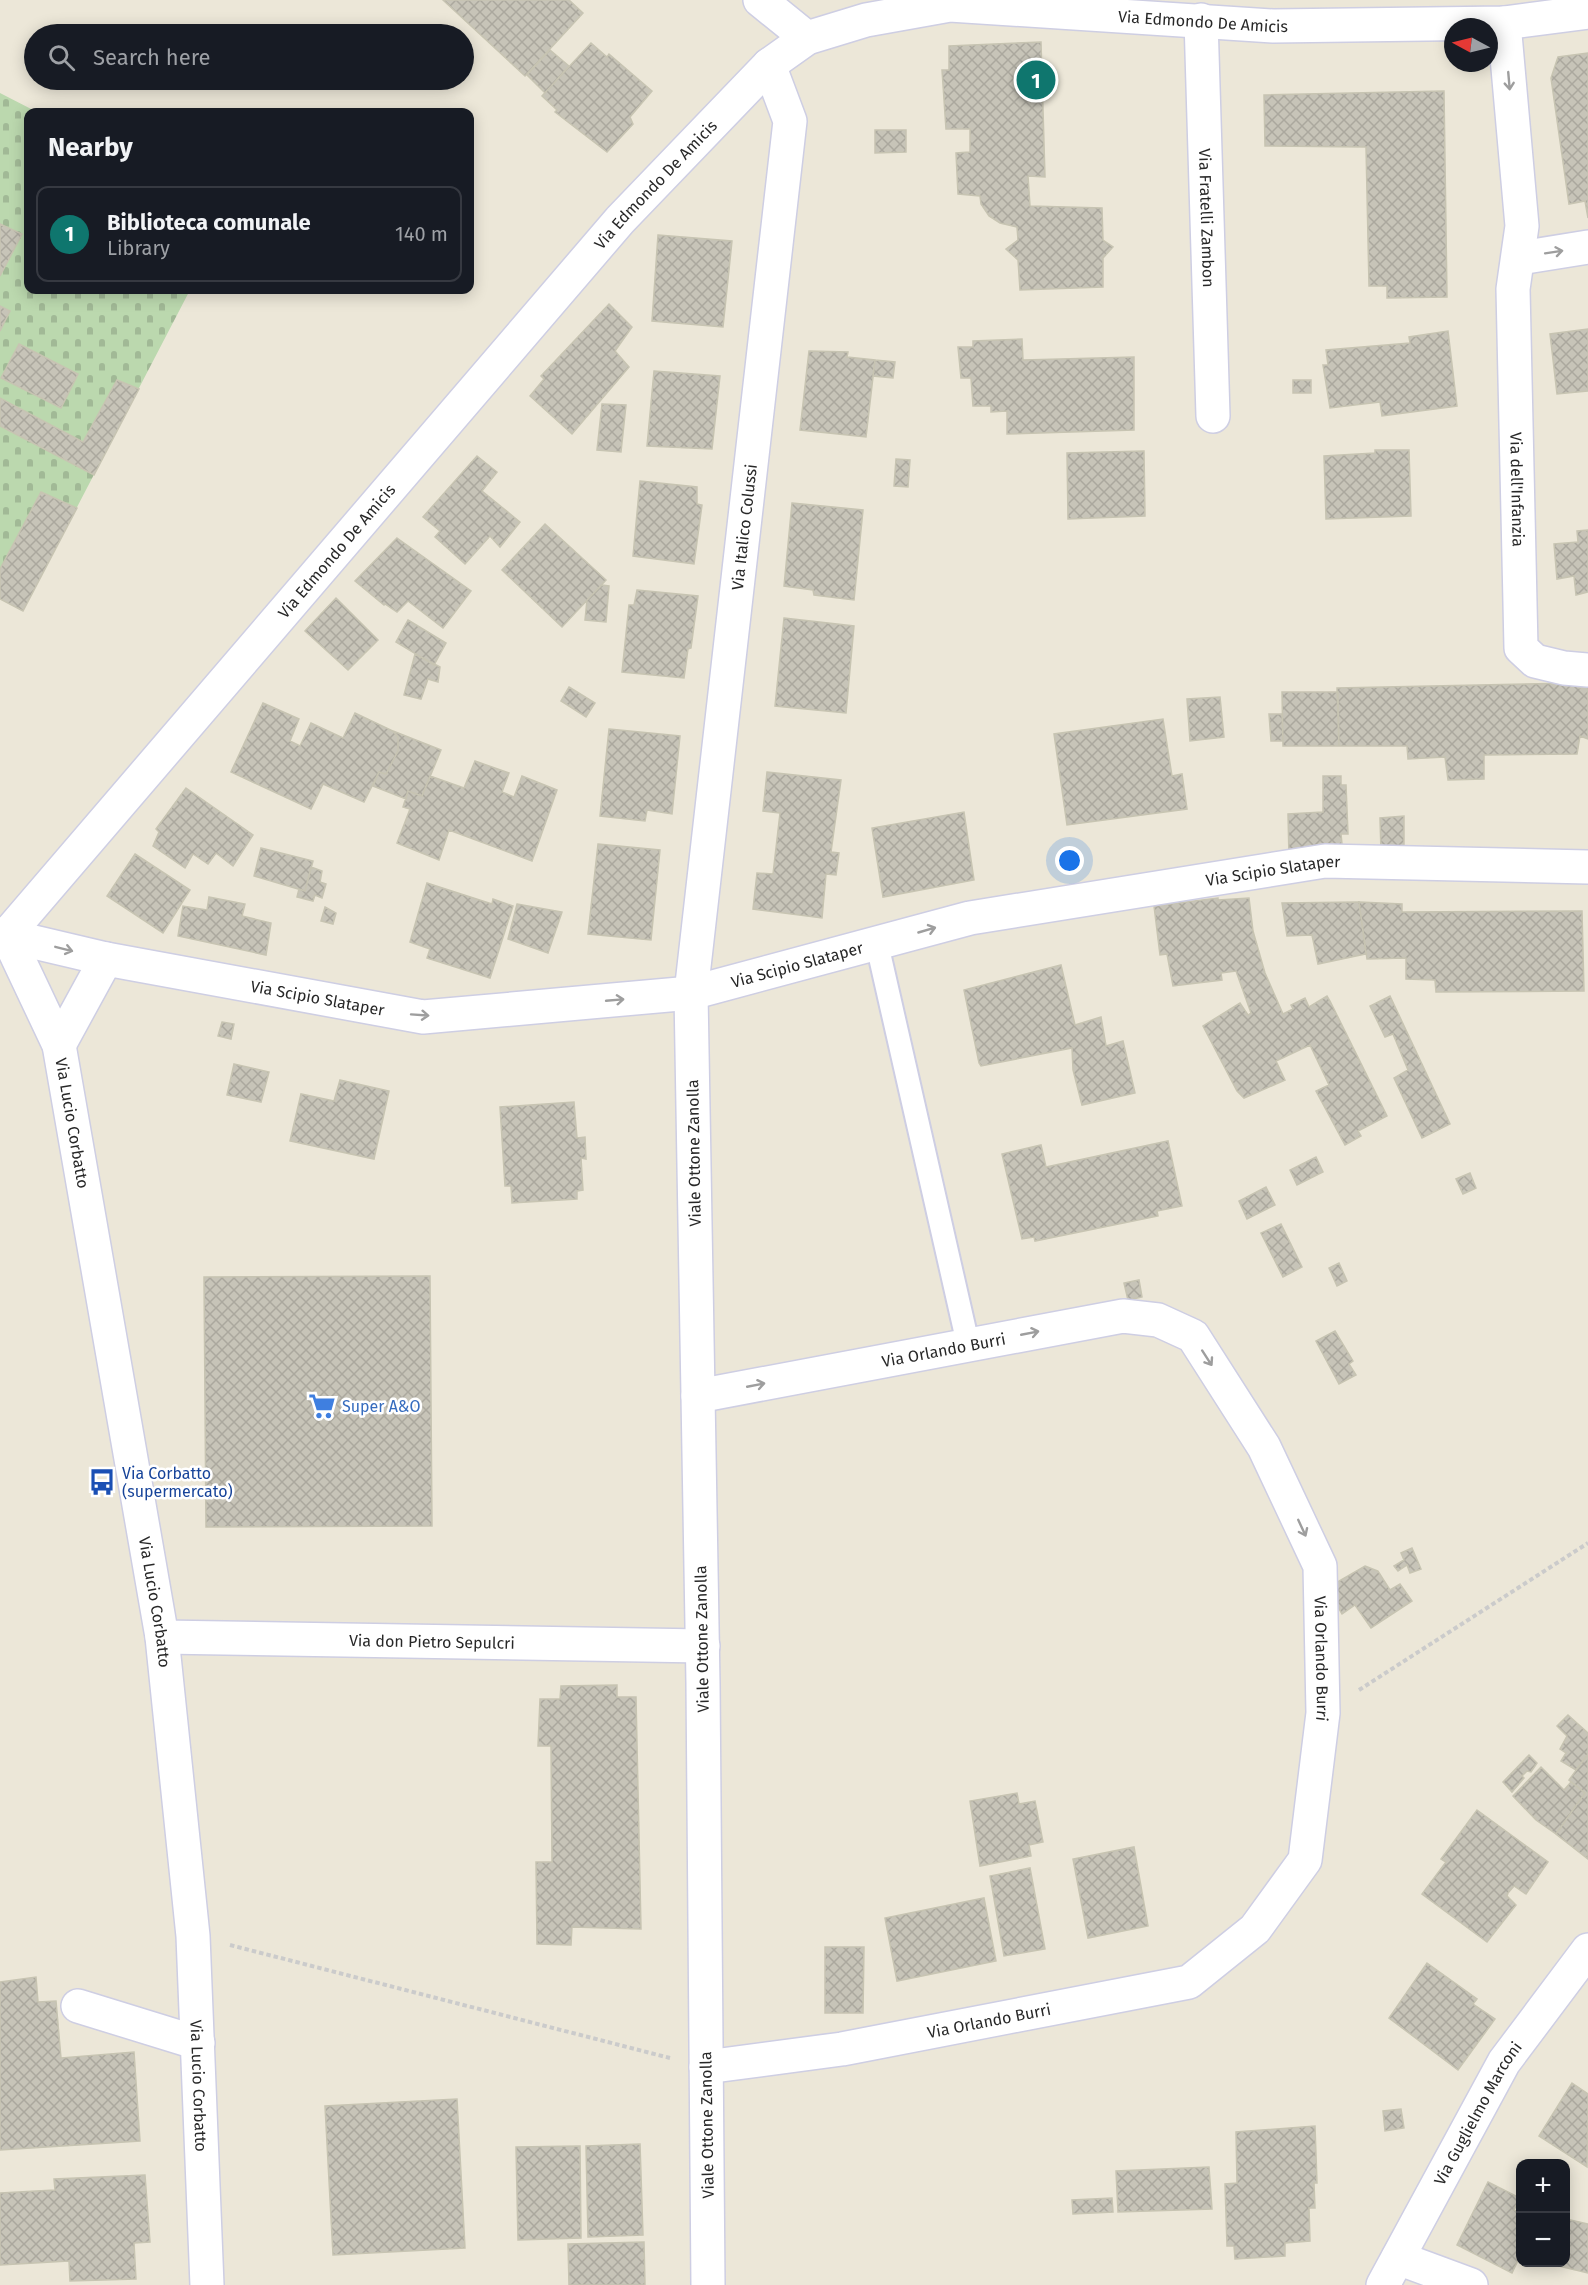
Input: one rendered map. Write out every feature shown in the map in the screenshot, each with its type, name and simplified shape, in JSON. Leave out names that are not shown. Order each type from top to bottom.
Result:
[{"type":"street","points":[[760,0],[807,39]]},
{"type":"street","name":"Via Edmondo De Amicis","points":[[3,934],[620,220],[769,65],[807,39],[866,20],[950,5],[1273,26],[1504,23],[1588,12]]},
{"type":"street","name":"Via Fratelli Zambon","points":[[1201,20],[1214,416]]},
{"type":"street","name":"Via dell'Infanzia","points":[[1504,23],[1522,226],[1520,258],[1513,290],[1521,648],[1535,662],[1564,668],[1588,669]]},
{"type":"street","name":"Via Italico Colussi","points":[[691,993],[790,121],[769,65]]},
{"type":"street","points":[[1520,258],[1588,247]]},
{"type":"street","name":"Via Scipio Slataper","points":[[3,934],[106,959],[423,1017],[691,993],[970,918],[1325,861],[1588,867]]},
{"type":"street","name":"Via Lucio Corbatto","points":[[3,934],[60,1045],[162,1636],[193,1936],[207,2285]]},
{"type":"street","points":[[60,1045],[106,959]]},
{"type":"street","name":"Viale Ottone Zanolla","points":[[691,993],[703,1646],[708,2285]]},
{"type":"street","name":"Via Orlando Burri","points":[[698,1396],[1123,1316],[1158,1320],[1193,1336],[1264,1447],[1320,1566],[1323,1713],[1305,1860],[1256,1929],[1189,1982],[842,2049],[706,2067]]},
{"type":"street","name":"Via don Pietro Sepulcri","points":[[162,1636],[703,1646]]},
{"type":"street","name":"Via Guglielmo Marconi","points":[[1391,2272],[1504,2062],[1588,1950]]},
{"type":"street","points":[[78,2006],[198,2043]]},
{"type":"street","points":[[1391,2272],[1471,2285]]},
{"type":"lane","points":[[878,944],[968,1344]]},
{"type":"path","points":[[1323,1713],[1588,1544]]},
{"type":"path","points":[[193,1936],[706,2067]]},
{"type":"green space","points":[[0,93],[29,108],[24,108],[24,294],[188,294],[23,611],[0,599]]},
{"type":"building","points":[[443,0],[569,0],[583,13],[525,76],[474,29],[474,24],[469,24]]},
{"type":"building","points":[[1041,42],[1045,177],[1028,176],[1030,206],[1102,208],[1103,240],[1113,247],[1103,258],[1103,287],[1020,290],[1018,260],[1006,249],[1018,240],[1017,227],[1000,223],[989,216],[981,204],[980,196],[958,194],[956,153],[970,152],[970,129],[946,129],[942,70],[949,70],[949,46]]},
{"type":"building","points":[[591,43],[607,57],[609,54],[652,91],[630,117],[633,124],[607,152],[555,112],[557,110],[542,96]]},
{"type":"building","points":[[550,50],[569,66],[545,93],[527,75]]},
{"type":"building","points":[[1588,53],[1588,218],[1585,201],[1569,204],[1551,78],[1558,57]]},
{"type":"building","points":[[1444,91],[1447,297],[1387,298],[1387,286],[1369,286],[1366,147],[1265,146],[1264,95]]},
{"type":"building","points":[[875,130],[906,130],[906,152],[875,153]]},
{"type":"building","points":[[0,224],[22,234],[0,276]]},
{"type":"building","points":[[658,235],[732,241],[723,327],[652,321]]},
{"type":"building","points":[[609,304],[632,327],[615,351],[629,367],[572,434],[530,396],[544,379],[541,376]]},
{"type":"building","points":[[0,306],[10,311],[0,331]]},
{"type":"building","points":[[1588,329],[1588,391],[1557,394],[1550,334]]},
{"type":"building","points":[[1448,331],[1457,406],[1382,416],[1380,402],[1330,408],[1323,365],[1328,365],[1326,350],[1410,343],[1409,337]]},
{"type":"building","points":[[1022,339],[1023,360],[1134,357],[1134,430],[1007,434],[1007,411],[991,412],[991,406],[973,406],[971,378],[961,378],[958,347],[973,347],[973,341]]},
{"type":"building","points":[[19,344],[78,374],[61,408],[1,378]]},
{"type":"building","points":[[809,351],[848,352],[847,357],[875,360],[866,437],[800,430]]},
{"type":"building","points":[[875,360],[895,362],[893,378],[873,376]]},
{"type":"building","points":[[654,371],[720,376],[712,449],[647,446]]},
{"type":"building","points":[[117,380],[139,389],[94,475],[0,426],[0,398],[83,442]]},
{"type":"building","points":[[1293,380],[1311,380],[1311,393],[1293,393]]},
{"type":"building","points":[[602,404],[626,405],[621,452],[597,450]]},
{"type":"building","points":[[1375,450],[1409,450],[1411,516],[1326,519],[1324,456],[1375,453]]},
{"type":"building","points":[[1144,451],[1145,516],[1068,519],[1067,453]]},
{"type":"building","points":[[477,456],[497,472],[482,491],[520,522],[500,547],[490,536],[465,564],[435,537],[440,531],[423,517]]},
{"type":"building","points":[[896,459],[910,460],[908,487],[894,486]]},
{"type":"building","points":[[640,481],[697,487],[697,504],[702,505],[694,564],[633,556]]},
{"type":"building","points":[[41,492],[77,508],[23,611],[0,599],[0,569]]},
{"type":"building","points":[[792,503],[863,510],[854,600],[814,595],[813,590],[784,586]]},
{"type":"building","points":[[545,524],[606,580],[562,627],[502,570]]},
{"type":"building","points":[[1588,530],[1588,592],[1576,595],[1574,576],[1557,579],[1554,544],[1578,542],[1577,531]]},
{"type":"building","points":[[397,538],[471,591],[443,628],[408,601],[397,612],[384,605],[355,581]]},
{"type":"building","points":[[602,585],[609,586],[606,622],[585,620],[587,600]]},
{"type":"building","points":[[637,590],[698,596],[691,648],[688,649],[684,678],[622,672],[629,605],[634,605]]},
{"type":"building","points":[[336,598],[378,640],[348,670],[305,631]]},
{"type":"building","points":[[784,618],[854,626],[846,713],[775,706]]},
{"type":"building","points":[[408,620],[446,643],[434,665],[396,642]]},
{"type":"building","points":[[415,654],[440,667],[438,682],[428,679],[421,699],[404,695]]},
{"type":"building","points":[[1578,683],[1579,688],[1588,687],[1588,739],[1580,736],[1577,754],[1484,755],[1484,779],[1448,780],[1445,757],[1408,759],[1407,746],[1339,746],[1337,688]]},
{"type":"building","points":[[569,687],[595,703],[586,717],[561,701]]},
{"type":"building","points":[[1282,692],[1338,692],[1339,746],[1283,746]]},
{"type":"building","points":[[1220,697],[1224,737],[1190,741],[1187,699]]},
{"type":"building","points":[[263,703],[299,719],[290,741],[300,746],[311,723],[343,738],[355,713],[393,731],[398,737],[398,751],[386,774],[379,772],[364,802],[323,784],[311,809],[231,772]]},
{"type":"building","points":[[1269,714],[1282,714],[1283,741],[1271,741]]},
{"type":"building","points":[[1163,719],[1172,776],[1182,774],[1187,809],[1067,825],[1054,734]]},
{"type":"building","points":[[609,729],[680,736],[672,814],[647,810],[645,821],[600,816]]},
{"type":"building","points":[[393,731],[441,750],[422,796],[408,791],[406,799],[373,786],[379,772],[386,774],[398,751],[398,737]]},
{"type":"building","points":[[475,761],[509,773],[502,792],[514,797],[522,776],[557,790],[532,861],[449,830],[439,860],[397,843],[410,809],[403,807],[408,791],[422,796],[430,776],[464,788]]},
{"type":"building","points":[[767,772],[841,780],[831,852],[839,853],[836,875],[826,874],[822,918],[753,909],[757,873],[773,874],[780,813],[763,811]]},
{"type":"building","points":[[1323,776],[1341,776],[1341,785],[1346,785],[1348,834],[1341,834],[1343,854],[1289,857],[1288,814],[1323,812]]},
{"type":"building","points":[[186,788],[253,835],[233,866],[216,853],[208,864],[193,854],[185,868],[153,846],[159,832],[156,829]]},
{"type":"building","points":[[964,812],[974,880],[883,897],[872,828]]},
{"type":"building","points":[[1404,816],[1404,851],[1381,851],[1380,818]]},
{"type":"building","points":[[598,844],[660,850],[651,940],[588,934]]},
{"type":"building","points":[[261,848],[313,861],[305,891],[254,876]]},
{"type":"building","points":[[135,854],[190,890],[163,933],[107,896]]},
{"type":"building","points":[[311,867],[322,871],[320,882],[326,884],[322,898],[315,895],[313,901],[297,897],[299,889],[305,891]]},
{"type":"building","points":[[427,883],[492,904],[493,899],[513,906],[490,978],[427,958],[430,949],[410,942]]},
{"type":"building","points":[[209,897],[245,904],[242,916],[271,923],[266,955],[178,936],[183,906],[207,910]]},
{"type":"building","points":[[1218,898],[1218,900],[1249,898],[1253,931],[1265,973],[1283,1014],[1293,1009],[1291,1005],[1305,998],[1309,1007],[1327,996],[1330,1001],[1387,1116],[1358,1131],[1361,1136],[1345,1145],[1316,1091],[1329,1085],[1310,1045],[1276,1061],[1285,1080],[1244,1098],[1237,1091],[1203,1026],[1240,1003],[1248,1015],[1251,1013],[1236,971],[1221,973],[1222,980],[1173,986],[1167,954],[1160,955],[1154,906]]},
{"type":"building","points":[[1359,902],[1402,904],[1402,912],[1582,911],[1584,991],[1436,992],[1435,980],[1406,979],[1406,958],[1367,959]]},
{"type":"building","points":[[1359,902],[1366,954],[1318,964],[1312,935],[1287,936],[1282,903]]},
{"type":"building","points":[[517,904],[562,912],[548,953],[508,939]]},
{"type":"building","points":[[325,907],[336,913],[333,924],[321,921]]},
{"type":"building","points":[[1061,965],[1075,1025],[1101,1017],[1106,1046],[1123,1041],[1135,1093],[1082,1105],[1073,1070],[1072,1048],[981,1066],[979,1063],[964,990]]},
{"type":"building","points":[[1390,996],[1450,1124],[1422,1138],[1394,1078],[1408,1070],[1393,1034],[1385,1037],[1370,1006]]},
{"type":"building","points":[[222,1022],[234,1024],[231,1039],[218,1036]]},
{"type":"building","points":[[234,1064],[269,1072],[261,1102],[227,1095]]},
{"type":"building","points":[[340,1080],[389,1091],[374,1159],[290,1141],[301,1094],[334,1101]]},
{"type":"building","points":[[574,1102],[577,1138],[585,1137],[586,1159],[581,1158],[583,1190],[577,1191],[577,1199],[512,1203],[511,1186],[505,1186],[500,1107]]},
{"type":"building","points":[[1168,1141],[1182,1206],[1157,1211],[1158,1216],[1035,1241],[1034,1237],[1022,1239],[1002,1154],[1041,1145],[1046,1167]]},
{"type":"building","points":[[1316,1157],[1323,1172],[1297,1185],[1290,1170]]},
{"type":"building","points":[[1470,1173],[1476,1188],[1463,1194],[1456,1179]]},
{"type":"building","points":[[1266,1187],[1275,1205],[1247,1219],[1239,1201]]},
{"type":"building","points":[[1281,1224],[1302,1267],[1283,1277],[1261,1233]]},
{"type":"building","points":[[1339,1263],[1347,1281],[1337,1286],[1329,1268]]},
{"type":"building","points":[[430,1276],[432,1526],[206,1527],[204,1277]]},
{"type":"building","points":[[1139,1280],[1142,1297],[1128,1300],[1124,1283]]},
{"type":"building","points":[[1335,1331],[1353,1361],[1349,1364],[1356,1375],[1339,1384],[1316,1341]]},
{"type":"building","points":[[1412,1548],[1421,1569],[1410,1573],[1407,1565],[1398,1571],[1394,1566],[1404,1560],[1401,1553]]},
{"type":"building","points":[[1365,1566],[1378,1571],[1390,1590],[1400,1584],[1412,1601],[1371,1628],[1355,1605],[1342,1614],[1327,1588]]},
{"type":"building","points":[[617,1685],[617,1697],[636,1697],[641,1929],[572,1927],[571,1945],[537,1944],[536,1862],[552,1862],[551,1746],[538,1746],[540,1699],[560,1699],[561,1686]]},
{"type":"building","points":[[1568,1715],[1588,1733],[1588,1754],[1576,1770],[1561,1761],[1566,1753],[1560,1749],[1567,1736],[1557,1726]]},
{"type":"building","points":[[1588,1754],[1588,1859],[1556,1834],[1585,1793],[1569,1780]]},
{"type":"building","points":[[1529,1755],[1537,1763],[1531,1772],[1527,1771],[1522,1776],[1524,1778],[1512,1792],[1503,1782]]},
{"type":"building","points":[[1541,1767],[1564,1790],[1571,1782],[1585,1793],[1556,1834],[1536,1820],[1513,1796]]},
{"type":"building","points":[[1017,1793],[1019,1804],[1035,1801],[1043,1842],[1029,1845],[1031,1856],[980,1866],[970,1801]]},
{"type":"building","points":[[1477,1810],[1548,1862],[1526,1894],[1514,1886],[1508,1893],[1507,1896],[1516,1905],[1487,1942],[1422,1894],[1446,1862],[1441,1859]]},
{"type":"building","points":[[1134,1847],[1148,1926],[1088,1938],[1073,1859]]},
{"type":"building","points":[[1030,1868],[1045,1949],[1004,1956],[990,1876]]},
{"type":"building","points":[[984,1898],[996,1961],[897,1981],[885,1918]]},
{"type":"building","points":[[825,1947],[864,1947],[863,2013],[825,2013]]},
{"type":"building","points":[[1427,1963],[1477,1999],[1473,2004],[1495,2019],[1458,2070],[1389,2018]]},
{"type":"building","points":[[36,1977],[38,2002],[56,2001],[61,2058],[134,2052],[140,2141],[0,2150],[0,1982]]},
{"type":"building","points":[[1572,2083],[1588,2094],[1587,2167],[1539,2136]]},
{"type":"building","points":[[457,2099],[465,2248],[333,2255],[325,2106]]},
{"type":"building","points":[[1401,2109],[1404,2128],[1385,2131],[1383,2111]]},
{"type":"building","points":[[1315,2126],[1317,2183],[1314,2183],[1315,2208],[1309,2208],[1310,2241],[1285,2243],[1285,2256],[1235,2259],[1234,2246],[1227,2246],[1225,2184],[1237,2183],[1236,2132]]},
{"type":"building","points":[[640,2144],[643,2235],[588,2237],[586,2146]]},
{"type":"building","points":[[580,2146],[581,2238],[518,2240],[516,2147]]},
{"type":"building","points":[[1209,2167],[1212,2209],[1118,2212],[1116,2171]]},
{"type":"building","points":[[145,2175],[150,2242],[134,2243],[136,2279],[70,2281],[69,2261],[0,2265],[0,2193],[55,2190],[54,2179]]},
{"type":"building","points":[[1488,2182],[1516,2196],[1514,2210],[1516,2211],[1516,2264],[1512,2273],[1457,2245]]},
{"type":"building","points":[[1112,2198],[1113,2212],[1073,2214],[1072,2200]]},
{"type":"building","points":[[1570,2220],[1588,2224],[1588,2273],[1563,2267],[1570,2267]]},
{"type":"building","points":[[644,2242],[645,2285],[569,2285],[568,2244]]},
{"type":"place","name":"Biblioteca comunale","points":[[1036,80]]},
{"type":"place","name":"Super A&O","points":[[322,1406]]},
{"type":"place","name":"Via Corbatto (supermercato)","points":[[102,1482]]}]
